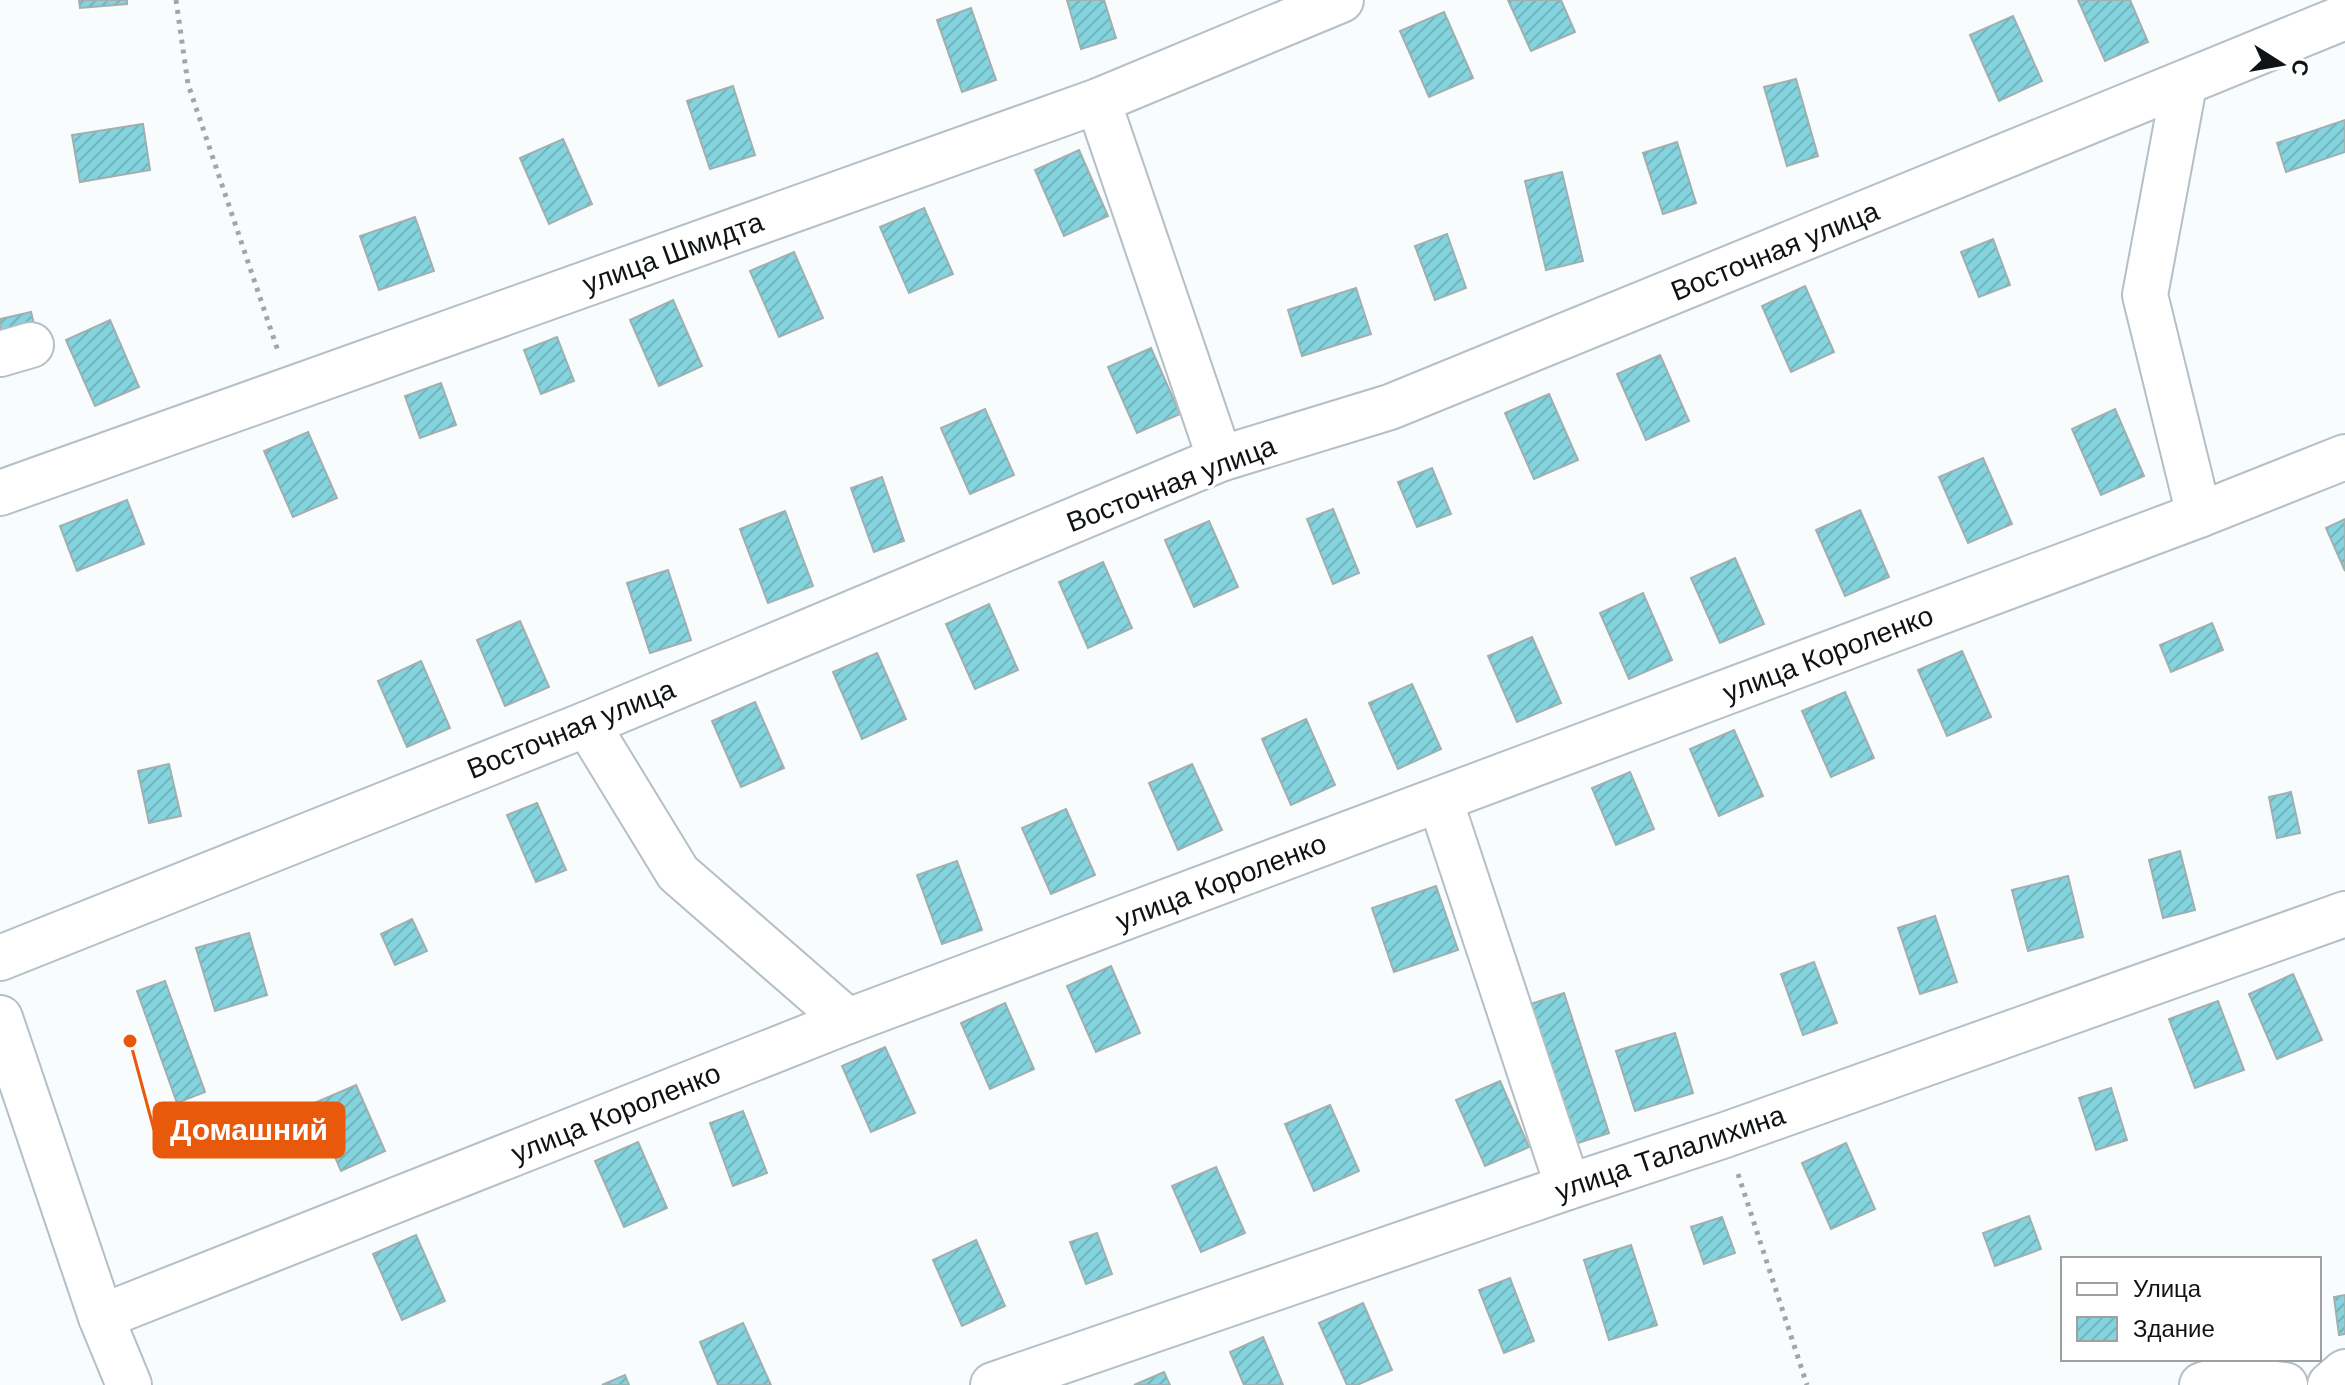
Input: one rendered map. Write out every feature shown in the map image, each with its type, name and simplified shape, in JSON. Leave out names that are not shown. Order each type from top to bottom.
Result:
[{"type":"street","name":"улица Шмидта","points":[[0,493],[1098,101],[1341,0]]},
{"type":"street","name":"Восточная улица","points":[[0,958],[587,724],[1220,459],[1390,407],[2345,17]]},
{"type":"street","points":[[2184,85],[2145,295],[2199,515]]},
{"type":"street","points":[[1098,101],[1220,459]]},
{"type":"street","name":"улица Короленко","points":[[101,1317],[848,1021],[2199,515],[2345,457]]},
{"type":"street","points":[[587,724],[678,873],[848,1021]]},
{"type":"street","points":[[1440,800],[1568,1187]]},
{"type":"street","name":"улица Талалихина","points":[[993,1385],[1725,1135],[2345,914]]},
{"type":"street","points":[[0,1018],[101,1317],[129,1385]]},
{"type":"street","points":[[2330,1385],[2345,1372]]},
{"type":"street","points":[[2202,1385],[2225,1378],[2285,1385]]},
{"type":"path","points":[[176,0],[188,84],[291,389]]},
{"type":"path","points":[[1725,1135],[1807,1385]]},
{"type":"building","points":[[79,0],[127,0],[127,4],[80,8]]},
{"type":"building","points":[[1067,0],[1104,0],[1116,38],[1081,49]]},
{"type":"building","points":[[1508,0],[1561,0],[1575,32],[1531,51]]},
{"type":"building","points":[[2078,0],[2130,0],[2148,42],[2105,61]]},
{"type":"building","points":[[971,8],[996,80],[962,92],[937,20]]},
{"type":"building","points":[[1444,12],[1473,78],[1429,97],[1400,31]]},
{"type":"building","points":[[2013,16],[2042,81],[1999,101],[1970,35]]},
{"type":"building","points":[[1796,79],[1818,156],[1787,166],[1764,87]]},
{"type":"building","points":[[733,86],[755,155],[710,169],[687,101]]},
{"type":"building","points":[[2345,120],[2345,152],[2286,172],[2277,143]]},
{"type":"building","points":[[143,124],[150,170],[80,182],[72,135]]},
{"type":"building","points":[[563,139],[592,204],[549,224],[520,158]]},
{"type":"building","points":[[1677,142],[1696,203],[1663,214],[1643,153]]},
{"type":"building","points":[[1079,150],[1108,216],[1064,236],[1035,170]]},
{"type":"building","points":[[1562,172],[1583,261],[1546,270],[1525,181]]},
{"type":"building","points":[[924,208],[953,274],[909,293],[880,227]]},
{"type":"building","points":[[415,217],[434,271],[379,290],[360,236]]},
{"type":"building","points":[[1447,234],[1466,288],[1435,300],[1415,246]]},
{"type":"building","points":[[1993,239],[2010,285],[1979,297],[1961,252]]},
{"type":"building","points":[[794,252],[823,318],[779,337],[750,271]]},
{"type":"building","points":[[1805,286],[1834,352],[1791,372],[1762,306]]},
{"type":"building","points":[[1356,288],[1371,334],[1302,356],[1288,310]]},
{"type":"building","points":[[673,300],[702,366],[659,386],[630,320]]},
{"type":"building","points":[[31,312],[37,336],[0,346],[0,319]]},
{"type":"building","points":[[110,320],[139,387],[95,406],[66,340]]},
{"type":"building","points":[[557,337],[574,381],[541,394],[524,350]]},
{"type":"building","points":[[1151,348],[1180,414],[1137,433],[1108,367]]},
{"type":"building","points":[[1660,355],[1689,421],[1646,440],[1617,374]]},
{"type":"building","points":[[441,383],[456,425],[420,438],[405,396]]},
{"type":"building","points":[[1549,394],[1578,460],[1534,479],[1505,413]]},
{"type":"building","points":[[985,409],[1014,475],[970,494],[941,428]]},
{"type":"building","points":[[2115,409],[2144,476],[2101,495],[2072,429]]},
{"type":"building","points":[[308,432],[337,498],[293,517],[264,451]]},
{"type":"building","points":[[1983,458],[2012,524],[1968,543],[1939,477]]},
{"type":"building","points":[[1432,468],[1451,514],[1417,527],[1398,482]]},
{"type":"building","points":[[882,477],[904,541],[874,552],[851,488]]},
{"type":"building","points":[[127,500],[144,544],[77,571],[60,526]]},
{"type":"building","points":[[1333,509],[1359,573],[1333,584],[1307,519]]},
{"type":"building","points":[[1860,510],[1889,577],[1845,596],[1816,530]]},
{"type":"building","points":[[785,511],[813,586],[768,603],[740,529]]},
{"type":"building","points":[[2345,519],[2345,571],[2326,528]]},
{"type":"building","points":[[1209,521],[1238,587],[1194,607],[1165,540]]},
{"type":"building","points":[[1735,558],[1764,624],[1720,643],[1691,578]]},
{"type":"building","points":[[1103,562],[1132,628],[1088,648],[1059,582]]},
{"type":"building","points":[[668,570],[691,640],[650,653],[627,583]]},
{"type":"building","points":[[1643,593],[1672,660],[1629,679],[1600,613]]},
{"type":"building","points":[[989,604],[1018,670],[975,689],[946,624]]},
{"type":"building","points":[[520,621],[549,687],[505,706],[477,640]]},
{"type":"building","points":[[2212,623],[2223,650],[2171,672],[2160,645]]},
{"type":"building","points":[[1532,637],[1561,703],[1517,722],[1488,656]]},
{"type":"building","points":[[1962,651],[1991,717],[1947,736],[1918,670]]},
{"type":"building","points":[[877,653],[906,719],[862,739],[833,672]]},
{"type":"building","points":[[421,661],[450,728],[407,747],[378,681]]},
{"type":"building","points":[[1412,684],[1441,749],[1398,769],[1369,703]]},
{"type":"building","points":[[1845,692],[1874,758],[1831,777],[1802,711]]},
{"type":"building","points":[[755,702],[784,768],[741,787],[712,721]]},
{"type":"building","points":[[1306,719],[1335,785],[1291,805],[1262,739]]},
{"type":"building","points":[[1734,730],[1763,796],[1719,816],[1690,749]]},
{"type":"building","points":[[169,764],[181,816],[149,823],[138,771]]},
{"type":"building","points":[[1192,764],[1222,830],[1178,850],[1149,783]]},
{"type":"building","points":[[1630,772],[1654,829],[1616,845],[1592,788]]},
{"type":"building","points":[[2291,792],[2300,833],[2277,838],[2269,797]]},
{"type":"building","points":[[537,803],[566,870],[536,882],[507,815]]},
{"type":"building","points":[[1066,809],[1095,875],[1051,894],[1022,828]]},
{"type":"building","points":[[2180,851],[2195,910],[2163,918],[2149,860]]},
{"type":"building","points":[[957,861],[982,930],[942,944],[917,875]]},
{"type":"building","points":[[2068,876],[2083,937],[2028,951],[2012,890]]},
{"type":"building","points":[[1436,886],[1458,950],[1394,972],[1372,908]]},
{"type":"building","points":[[1935,916],[1957,982],[1920,994],[1898,928]]},
{"type":"building","points":[[412,919],[427,951],[395,965],[381,934]]},
{"type":"building","points":[[249,933],[267,995],[215,1011],[196,948]]},
{"type":"building","points":[[1814,962],[1837,1023],[1803,1035],[1781,974]]},
{"type":"building","points":[[1111,966],[1140,1033],[1096,1052],[1067,986]]},
{"type":"building","points":[[2293,974],[2322,1040],[2277,1059],[2249,994]]},
{"type":"building","points":[[165,981],[205,1092],[177,1103],[137,991]]},
{"type":"building","points":[[1564,993],[1609,1133],[1575,1144],[1531,1004]]},
{"type":"building","points":[[2218,1001],[2244,1070],[2195,1088],[2169,1019]]},
{"type":"building","points":[[1005,1003],[1034,1069],[990,1089],[961,1023]]},
{"type":"building","points":[[1675,1033],[1693,1093],[1635,1111],[1616,1051]]},
{"type":"building","points":[[885,1047],[915,1113],[871,1132],[842,1066]]},
{"type":"building","points":[[1500,1081],[1529,1147],[1485,1166],[1456,1100]]},
{"type":"building","points":[[356,1085],[385,1151],[341,1171],[312,1104]]},
{"type":"building","points":[[2111,1088],[2127,1140],[2096,1150],[2079,1098]]},
{"type":"building","points":[[1330,1105],[1359,1171],[1314,1191],[1285,1124]]},
{"type":"building","points":[[743,1111],[767,1173],[733,1186],[710,1123]]},
{"type":"building","points":[[638,1142],[667,1208],[624,1227],[595,1161]]},
{"type":"building","points":[[1846,1143],[1875,1209],[1831,1229],[1802,1163]]},
{"type":"building","points":[[1216,1167],[1245,1233],[1201,1252],[1172,1186]]},
{"type":"building","points":[[2029,1216],[2041,1249],[1995,1266],[1983,1233]]},
{"type":"building","points":[[1722,1217],[1735,1253],[1704,1264],[1691,1227]]},
{"type":"building","points":[[1097,1233],[1112,1274],[1086,1284],[1070,1242]]},
{"type":"building","points":[[416,1235],[445,1301],[402,1320],[373,1254]]},
{"type":"building","points":[[976,1240],[1005,1306],[962,1326],[933,1260]]},
{"type":"building","points":[[1631,1245],[1657,1325],[1609,1340],[1584,1260]]},
{"type":"building","points":[[1510,1278],[1534,1341],[1504,1353],[1479,1290]]},
{"type":"building","points":[[2345,1295],[2345,1334],[2339,1335],[2334,1297]]},
{"type":"building","points":[[1363,1303],[1392,1370],[1357,1385],[1347,1385],[1319,1323]]},
{"type":"building","points":[[743,1323],[771,1385],[718,1385],[700,1342]]},
{"type":"building","points":[[1263,1337],[1283,1385],[1244,1385],[1230,1352]]},
{"type":"building","points":[[1164,1372],[1170,1385],[1134,1385]]},
{"type":"building","points":[[625,1375],[629,1385],[602,1385]]},
{"type":"place","name":"Домашний","points":[[130,1041]]}]
